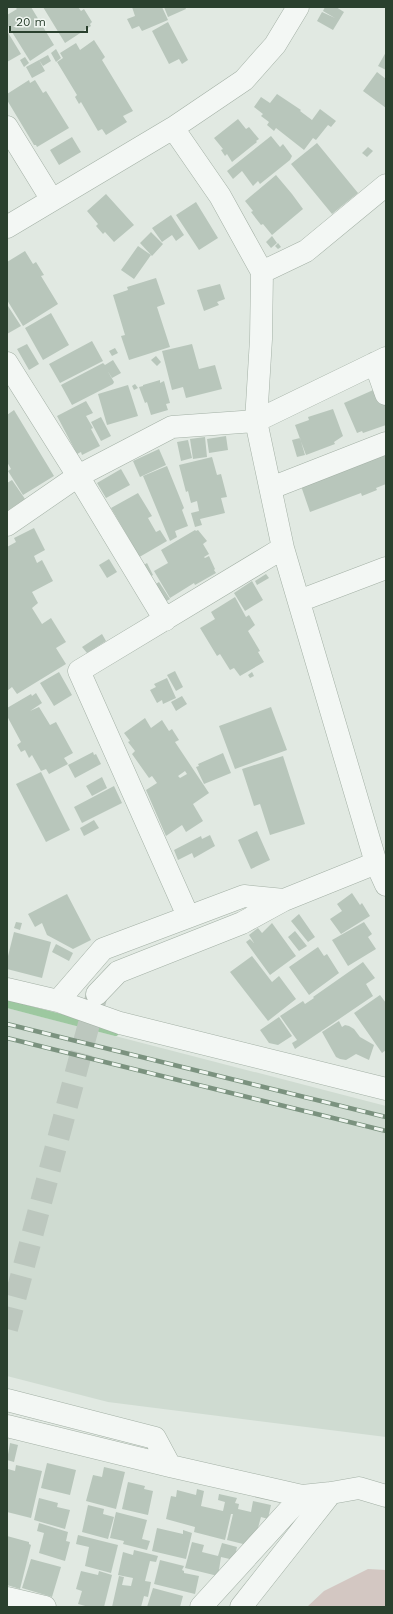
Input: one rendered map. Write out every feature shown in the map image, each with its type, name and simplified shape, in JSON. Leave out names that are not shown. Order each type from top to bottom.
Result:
[{"type":"street","points":[[7,227],[173,128],[244,80],[275,45],[298,7]]},
{"type":"street","points":[[7,127],[52,200]]},
{"type":"street","points":[[173,128],[220,196],[262,272],[261,339],[256,421],[283,548],[386,885]]},
{"type":"street","points":[[262,272],[306,251],[386,185]]},
{"type":"street","points":[[7,525],[78,476],[172,426],[256,421],[381,360],[386,394]]},
{"type":"street","points":[[7,363],[78,476],[165,620]]},
{"type":"street","points":[[271,488],[386,443]]},
{"type":"street","points":[[188,916],[79,671],[283,548]]},
{"type":"street","points":[[299,601],[386,568]]},
{"type":"street","points":[[97,994],[118,972],[242,923],[284,900],[381,865]]},
{"type":"street","points":[[58,1001],[103,948],[244,896],[284,900]]},
{"type":"street","points":[[7,989],[58,1001],[120,1023],[386,1089]]},
{"type":"street","points":[[7,1400],[155,1438],[170,1466]]},
{"type":"street","points":[[7,1426],[170,1466],[302,1496],[358,1488],[386,1496]]},
{"type":"street","points":[[241,1607],[331,1493]]},
{"type":"street","points":[[201,1607],[302,1496]]},
{"type":"street","points":[[7,1598],[45,1607]]},
{"type":"shaded area","points":[[7,1008],[386,1106],[386,1437],[108,1402],[7,1376]]},
{"type":"shaded area","points":[[368,1569],[386,1570],[386,1607],[307,1607],[324,1591]]},
{"type":"building","points":[[15,7],[31,7],[54,45],[30,61],[7,24],[7,15],[17,9]]},
{"type":"building","points":[[43,7],[78,7],[81,11],[84,9],[92,22],[90,24],[91,26],[65,43]]},
{"type":"building","points":[[132,7],[162,7],[168,20],[142,31],[139,26],[132,29],[127,19],[135,16]]},
{"type":"building","points":[[164,7],[185,7],[186,9],[168,17]]},
{"type":"building","points":[[325,7],[336,7],[344,12],[333,30],[317,21],[322,12],[335,18],[323,11]]},
{"type":"building","points":[[168,22],[188,60],[182,64],[179,59],[169,64],[152,31]]},
{"type":"building","points":[[7,31],[21,54],[7,62]]},
{"type":"building","points":[[94,40],[105,57],[102,60],[133,111],[123,116],[127,122],[106,135],[102,129],[98,131],[81,102],[79,104],[75,97],[77,95],[57,62],[63,58],[60,53],[76,43],[80,50]]},
{"type":"building","points":[[56,49],[61,58],[56,62],[51,53]]},
{"type":"building","points":[[386,52],[386,70],[378,66]]},
{"type":"building","points":[[48,55],[51,61],[43,66],[39,60]]},
{"type":"building","points":[[25,57],[29,63],[24,67],[20,60]]},
{"type":"building","points":[[39,60],[45,71],[32,78],[26,67]]},
{"type":"building","points":[[377,72],[386,79],[386,108],[363,91]]},
{"type":"building","points":[[29,80],[30,83],[35,80],[43,93],[46,91],[69,128],[37,147],[34,145],[7,100],[7,94]]},
{"type":"building","points":[[277,94],[301,110],[300,111],[312,120],[320,109],[336,121],[331,127],[328,125],[316,140],[313,138],[304,150],[276,128],[274,131],[267,125],[269,122],[261,116],[263,114],[254,107],[261,97],[270,103]]},
{"type":"building","points":[[238,119],[246,129],[249,127],[259,139],[232,162],[227,154],[225,156],[221,150],[223,149],[214,138]]},
{"type":"building","points":[[271,136],[280,147],[283,144],[292,156],[290,160],[260,184],[258,181],[253,186],[242,171],[233,179],[227,171]]},
{"type":"building","points":[[72,137],[81,152],[59,165],[50,150]]},
{"type":"building","points":[[317,143],[358,193],[332,214],[291,164]]},
{"type":"building","points":[[368,147],[373,151],[367,157],[362,153]]},
{"type":"building","points":[[276,175],[303,209],[272,235],[263,224],[261,225],[245,201]]},
{"type":"building","points":[[106,194],[134,225],[114,242],[105,232],[103,234],[96,226],[98,224],[87,211]]},
{"type":"building","points":[[196,202],[218,238],[199,250],[176,215]]},
{"type":"building","points":[[171,215],[184,235],[176,241],[172,235],[162,242],[152,228]]},
{"type":"building","points":[[151,232],[163,244],[152,256],[140,243]]},
{"type":"building","points":[[272,236],[277,243],[271,248],[266,242]]},
{"type":"building","points":[[278,243],[281,247],[278,249],[275,246]]},
{"type":"building","points":[[138,246],[151,255],[134,279],[121,270]]},
{"type":"building","points":[[25,251],[33,264],[36,262],[44,275],[41,276],[58,304],[23,326],[7,300],[7,262]]},
{"type":"building","points":[[156,278],[165,304],[157,307],[170,347],[129,360],[121,336],[125,335],[113,295],[128,290],[127,287]]},
{"type":"building","points":[[220,284],[225,299],[217,302],[219,305],[204,311],[197,290]]},
{"type":"building","points":[[7,306],[21,326],[7,334]]},
{"type":"building","points":[[51,313],[69,345],[43,360],[25,328]]},
{"type":"building","points":[[92,341],[103,361],[60,383],[49,364]]},
{"type":"building","points":[[27,344],[39,364],[29,370],[17,349]]},
{"type":"building","points":[[192,344],[199,369],[215,365],[222,389],[186,398],[183,387],[172,390],[162,351]]},
{"type":"building","points":[[115,348],[118,353],[112,356],[109,351]]},
{"type":"building","points":[[156,356],[161,362],[157,366],[151,360]]},
{"type":"building","points":[[113,360],[121,373],[112,378],[107,370],[114,382],[113,384],[72,405],[61,385],[103,363],[105,365]]},
{"type":"building","points":[[160,380],[160,383],[164,381],[170,403],[166,404],[168,410],[151,415],[147,402],[145,403],[139,387]]},
{"type":"building","points":[[135,384],[138,388],[134,390],[132,386]]},
{"type":"building","points":[[128,385],[138,416],[107,425],[98,394]]},
{"type":"building","points":[[380,387],[386,396],[386,425],[363,433],[362,431],[357,433],[344,403]]},
{"type":"building","points":[[86,401],[93,413],[86,416],[93,428],[91,429],[100,446],[82,455],[81,452],[77,454],[57,416]]},
{"type":"building","points":[[333,409],[343,436],[334,442],[335,444],[306,455],[295,425],[309,420],[308,417]]},
{"type":"building","points":[[14,410],[54,476],[23,495],[8,471],[11,469],[7,462],[7,415]]},
{"type":"building","points":[[101,417],[111,436],[101,441],[91,422]]},
{"type":"building","points":[[226,436],[228,450],[209,453],[207,439]]},
{"type":"building","points":[[205,437],[207,457],[193,459],[190,439]]},
{"type":"building","points":[[300,438],[305,455],[297,457],[292,440]]},
{"type":"building","points":[[188,440],[192,458],[181,461],[177,442]]},
{"type":"building","points":[[159,449],[166,465],[140,477],[133,461]]},
{"type":"building","points":[[386,449],[386,484],[376,488],[377,490],[362,496],[361,493],[310,512],[301,486]]},
{"type":"building","points":[[212,457],[217,475],[221,474],[227,497],[221,498],[225,513],[200,519],[202,525],[195,527],[191,513],[199,511],[197,501],[191,503],[188,491],[186,492],[179,465]]},
{"type":"building","points":[[167,466],[184,508],[182,510],[188,526],[175,531],[177,537],[170,541],[143,476]]},
{"type":"building","points":[[121,469],[130,485],[106,498],[97,483]]},
{"type":"building","points":[[12,480],[25,499],[7,511],[7,483]]},
{"type":"building","points":[[138,493],[152,516],[148,518],[156,532],[160,530],[167,541],[136,559],[131,551],[135,549],[111,508]]},
{"type":"building","points":[[34,528],[45,550],[34,556],[37,563],[42,560],[53,581],[32,592],[38,603],[32,608],[42,624],[51,618],[66,642],[56,648],[66,664],[17,694],[12,687],[7,691],[7,547],[16,542],[14,538]]},
{"type":"building","points":[[195,530],[198,530],[207,541],[203,544],[209,554],[204,557],[209,556],[216,573],[195,585],[194,583],[170,598],[154,571],[168,563],[161,550]]},
{"type":"building","points":[[109,559],[117,572],[107,578],[99,565]]},
{"type":"building","points":[[147,563],[153,575],[145,579],[139,568]]},
{"type":"building","points":[[266,574],[269,578],[257,585],[255,581]]},
{"type":"building","points":[[252,581],[263,600],[245,611],[234,593]]},
{"type":"building","points":[[159,582],[170,599],[161,604],[151,587]]},
{"type":"building","points":[[235,597],[246,617],[249,615],[255,625],[248,631],[260,651],[258,652],[264,662],[240,676],[234,668],[230,670],[220,654],[217,656],[200,628],[215,619],[211,612]]},
{"type":"building","points":[[102,634],[106,641],[87,653],[82,647]]},
{"type":"building","points":[[175,671],[183,687],[176,691],[167,675]]},
{"type":"building","points":[[59,672],[72,695],[54,706],[40,683]]},
{"type":"building","points":[[252,672],[254,676],[250,678],[248,675]]},
{"type":"building","points":[[167,678],[176,698],[163,704],[162,700],[157,703],[150,690],[156,687],[154,684]]},
{"type":"building","points":[[36,693],[42,703],[30,711],[39,707],[50,725],[56,722],[73,753],[64,758],[68,764],[49,774],[46,769],[41,771],[32,755],[29,758],[25,750],[21,752],[17,745],[21,742],[7,716],[7,708],[31,694],[32,696]]},
{"type":"building","points":[[182,696],[187,704],[176,711],[171,702]]},
{"type":"building","points":[[271,707],[287,750],[235,769],[219,726]]},
{"type":"building","points":[[145,718],[151,728],[162,720],[169,731],[172,729],[179,740],[175,742],[209,793],[193,804],[203,821],[186,832],[182,825],[166,836],[146,790],[157,783],[152,776],[149,778],[132,754],[135,751],[128,742],[130,741],[124,733]],"holes":[[[185,771],[187,774],[180,778],[178,776]]]},
{"type":"building","points":[[93,752],[94,755],[96,754],[101,764],[75,778],[68,765]]},
{"type":"building","points":[[223,753],[231,773],[204,784],[196,767],[199,766],[198,764]]},
{"type":"building","points":[[283,756],[305,824],[270,835],[260,804],[254,806],[242,769]]},
{"type":"building","points":[[41,772],[70,830],[46,842],[16,784]]},
{"type":"building","points":[[102,777],[107,788],[92,796],[86,786]]},
{"type":"building","points":[[114,786],[122,803],[82,823],[74,807]]},
{"type":"building","points":[[94,820],[99,828],[84,836],[80,828]]},
{"type":"building","points":[[257,831],[270,860],[251,869],[238,840]]},
{"type":"building","points":[[210,835],[215,846],[194,858],[192,853],[178,860],[174,850],[201,836],[202,839]]},
{"type":"building","points":[[352,893],[360,905],[362,903],[370,916],[341,934],[330,919],[342,911],[337,904]]},
{"type":"building","points":[[67,894],[91,940],[73,949],[47,935],[42,923],[35,927],[28,914]]},
{"type":"building","points":[[299,914],[315,937],[308,942],[291,921]]},
{"type":"building","points":[[16,922],[22,923],[20,930],[14,928]]},
{"type":"building","points":[[364,922],[372,934],[368,937],[376,949],[348,966],[332,940]]},
{"type":"building","points":[[272,923],[296,956],[270,975],[246,942],[250,939],[254,943],[249,935],[258,928],[262,933]]},
{"type":"building","points":[[295,931],[307,946],[299,951],[288,937]]},
{"type":"building","points":[[14,932],[51,942],[42,978],[7,969],[7,960]]},
{"type":"building","points":[[56,944],[73,953],[69,961],[52,952]]},
{"type":"building","points":[[318,947],[324,956],[327,954],[339,973],[309,995],[289,967]]},
{"type":"building","points":[[252,956],[272,982],[279,976],[296,999],[268,1021],[230,972]]},
{"type":"building","points":[[363,962],[375,978],[366,984],[373,996],[295,1049],[292,1043],[297,1040],[280,1016],[303,1001],[305,1004]]},
{"type":"building","points":[[380,995],[386,1003],[386,1050],[382,1053],[354,1013]]},
{"type":"building","points":[[279,1017],[292,1036],[278,1045],[269,1043],[260,1030]]},
{"type":"building","points":[[339,1021],[342,1027],[345,1025],[349,1026],[354,1029],[360,1037],[374,1045],[369,1060],[356,1054],[346,1060],[336,1057],[322,1032]]},
{"type":"building","points":[[10,1443],[18,1445],[14,1462],[7,1460]]},
{"type":"building","points":[[47,1463],[76,1470],[70,1495],[41,1488]]},
{"type":"building","points":[[16,1465],[42,1471],[31,1518],[7,1512],[7,1472],[8,1469],[15,1471]]},
{"type":"building","points":[[104,1467],[125,1472],[116,1509],[86,1501],[93,1475],[102,1477]]},
{"type":"building","points":[[128,1482],[145,1486],[144,1489],[153,1491],[148,1515],[122,1509]]},
{"type":"building","points":[[197,1489],[204,1491],[201,1506],[223,1511],[225,1502],[218,1500],[219,1494],[237,1498],[235,1503],[239,1504],[238,1509],[251,1512],[253,1501],[271,1505],[268,1519],[261,1517],[256,1535],[247,1544],[243,1544],[227,1540],[233,1514],[231,1514],[225,1540],[194,1532],[195,1527],[166,1519],[171,1496],[176,1497],[177,1490],[196,1495]]},
{"type":"building","points":[[39,1498],[58,1503],[57,1507],[70,1510],[65,1529],[34,1520]]},
{"type":"building","points":[[88,1505],[104,1509],[103,1514],[114,1517],[108,1539],[82,1532]]},
{"type":"building","points":[[116,1512],[147,1520],[142,1539],[150,1541],[147,1550],[123,1544],[124,1541],[110,1538]]},
{"type":"building","points":[[39,1523],[68,1532],[66,1541],[70,1542],[65,1561],[39,1553],[44,1533],[37,1531]]},
{"type":"building","points":[[157,1528],[183,1534],[183,1530],[192,1533],[186,1559],[152,1551]]},
{"type":"building","points":[[78,1535],[118,1545],[111,1573],[85,1566],[89,1547],[76,1544]]},
{"type":"building","points":[[7,1536],[29,1542],[31,1545],[20,1589],[7,1585]]},
{"type":"building","points":[[192,1542],[204,1545],[202,1552],[218,1556],[222,1543],[237,1547],[234,1560],[221,1557],[218,1576],[185,1568]]},
{"type":"building","points":[[134,1550],[158,1556],[156,1562],[150,1561],[145,1581],[151,1582],[148,1597],[144,1596],[141,1607],[112,1607],[119,1576],[124,1577],[122,1585],[131,1586],[133,1578],[118,1575],[123,1552],[133,1555]]},
{"type":"building","points":[[31,1559],[61,1567],[52,1597],[22,1588]]},
{"type":"building","points":[[160,1560],[184,1566],[182,1570],[184,1573],[199,1576],[195,1594],[154,1584]]},
{"type":"building","points":[[81,1571],[98,1575],[99,1571],[112,1575],[104,1607],[89,1607],[78,1604],[82,1591],[76,1589]]},
{"type":"building","points":[[153,1588],[183,1596],[180,1607],[147,1607]]},
{"type":"waterway","points":[[7,1004],[115,1032]]},
{"type":"tunnel","points":[[7,1329],[97,994]]},
{"type":"railway","points":[[7,1024],[386,1117]]},
{"type":"railway","points":[[7,1038],[386,1131]]}]
